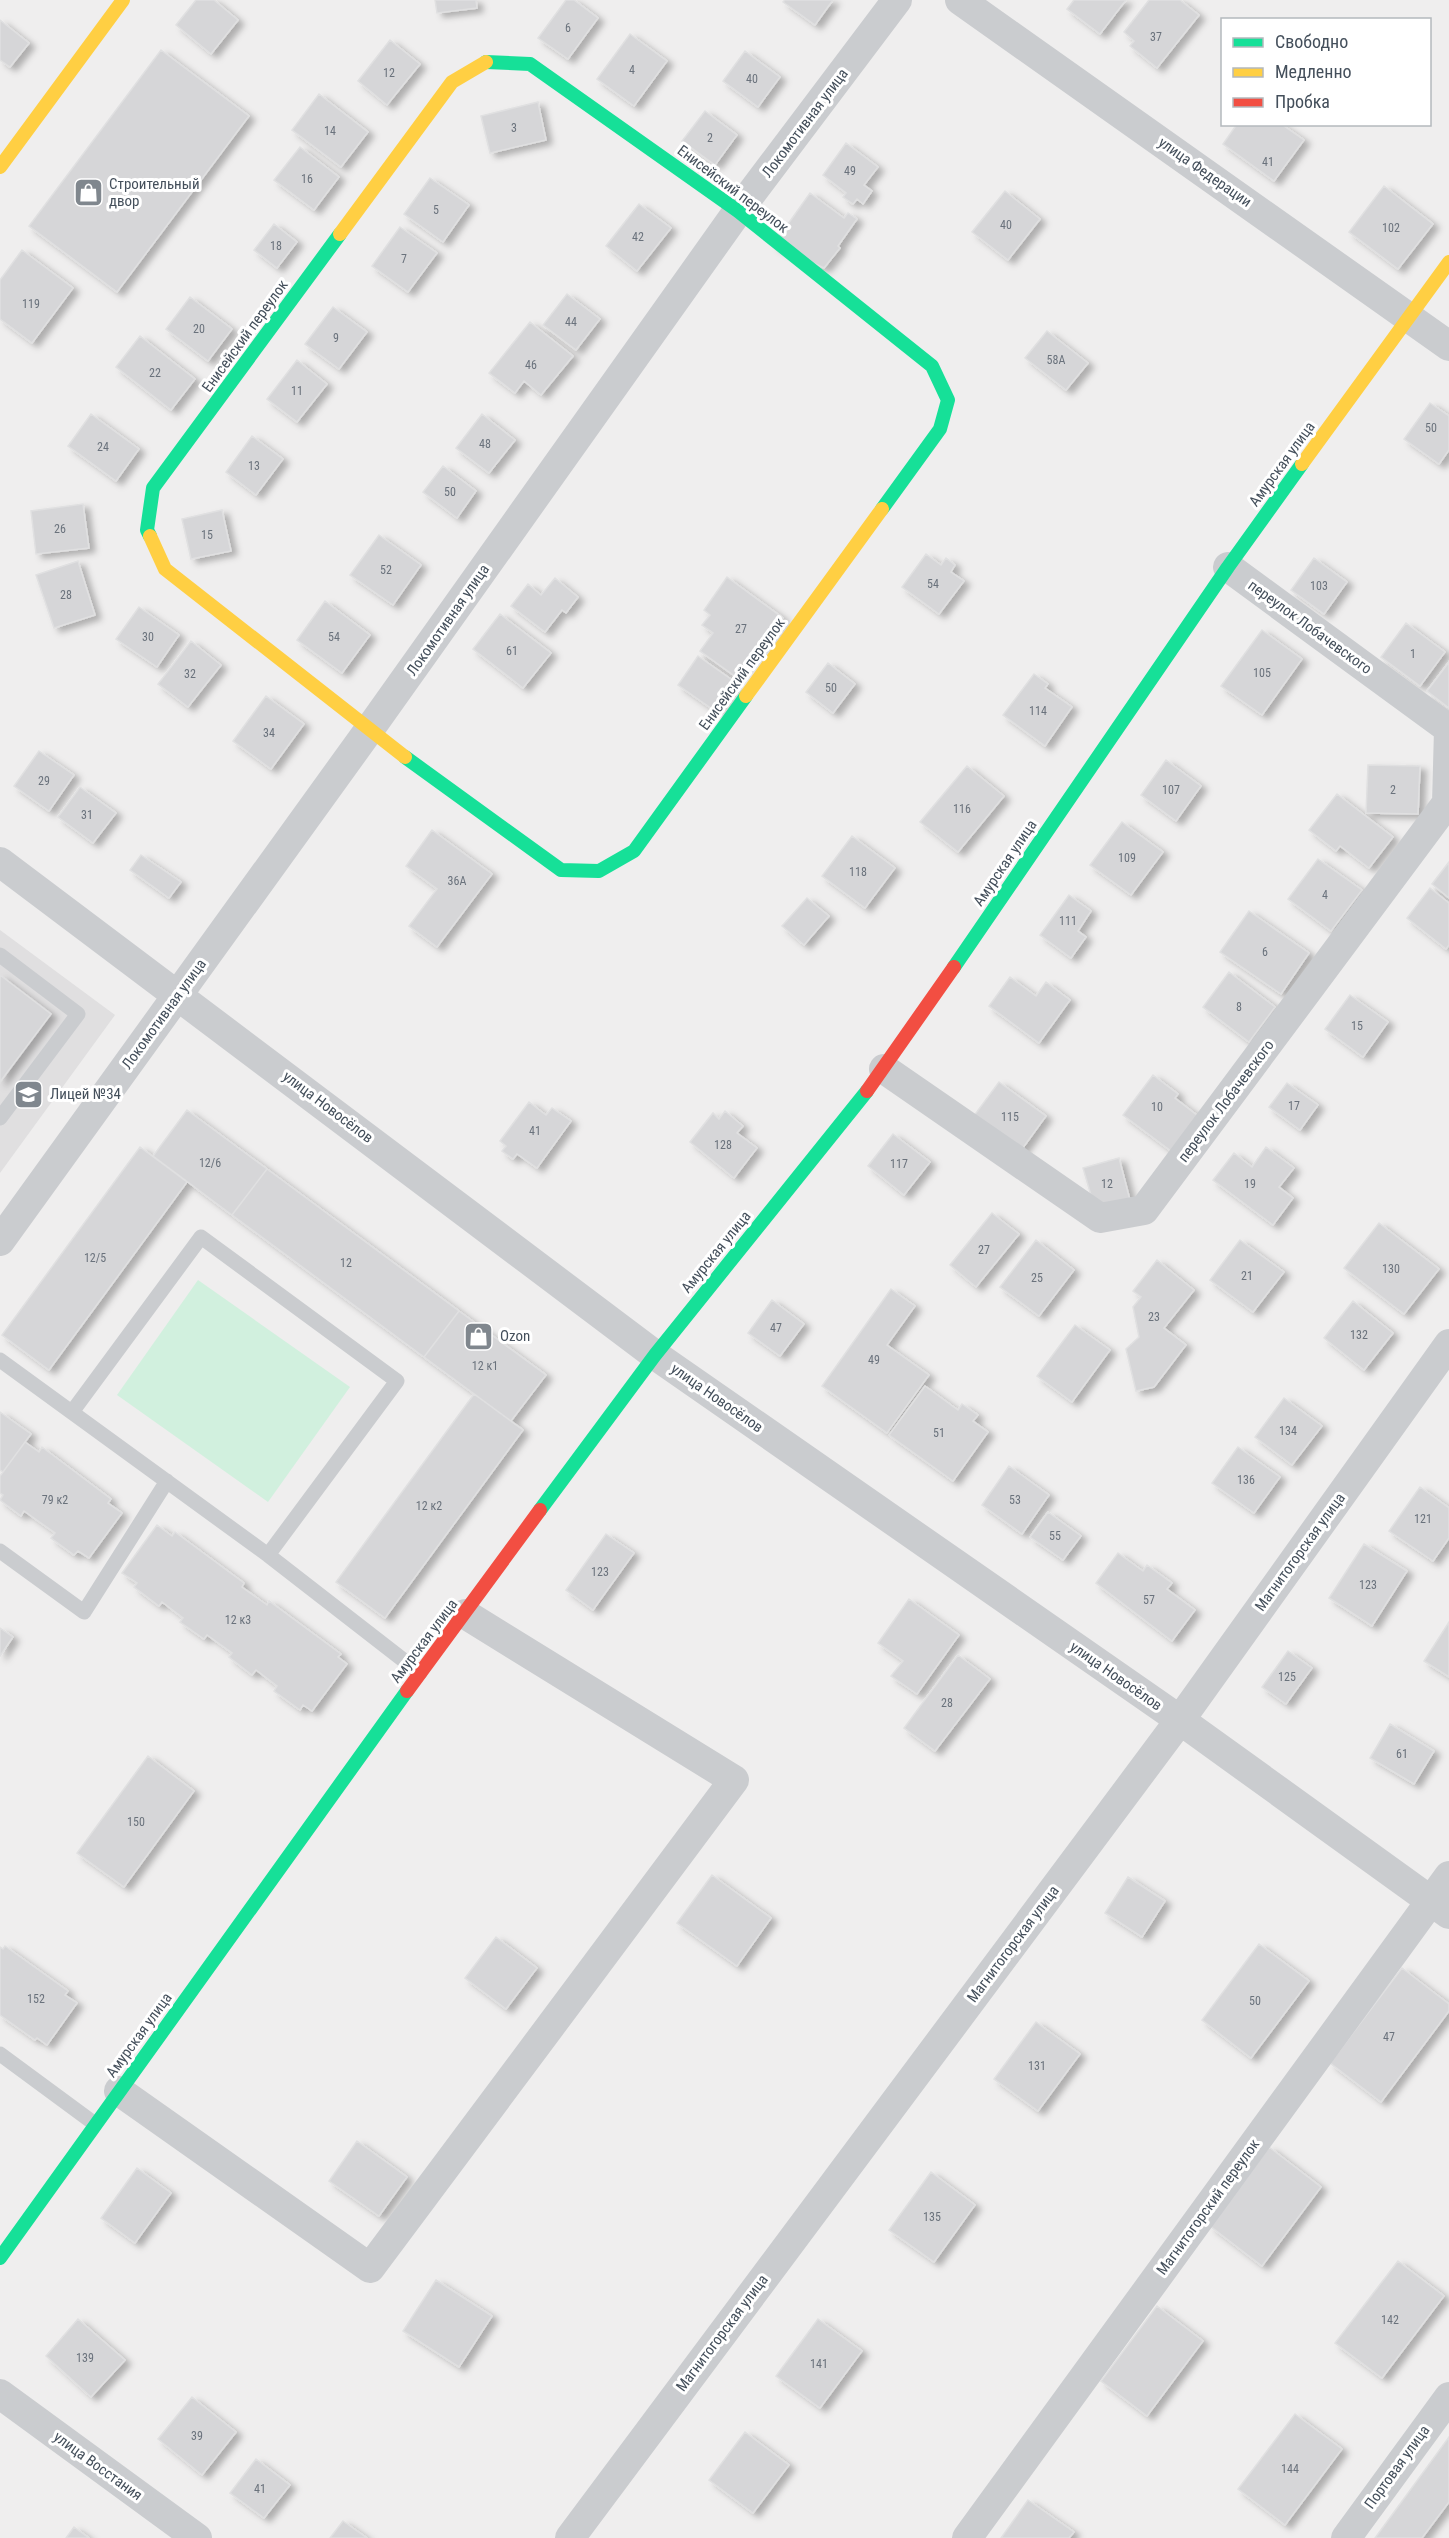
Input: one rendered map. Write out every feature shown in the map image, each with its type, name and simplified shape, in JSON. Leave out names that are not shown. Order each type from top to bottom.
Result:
[{"type":"street","points":[[0,167],[123,0]]},
{"type":"street","name":"Локомотивная улица","points":[[0,1241],[369,730],[738,211],[897,0]]},
{"type":"street","name":"улица Федерации","points":[[960,0],[1449,346]]},
{"type":"street","name":"Енисейский переулок","points":[[486,62],[530,64],[738,211],[932,366],[948,400],[940,429],[634,851],[599,871],[561,870],[369,730],[165,569],[147,530],[153,488],[452,82],[486,62]]},
{"type":"street","name":"Амурская улица","points":[[0,2258],[420,1672],[655,1355],[884,1069],[1228,567],[1449,262]]},
{"type":"street","name":"переулок Лобачевского","points":[[884,1069],[1100,1218],[1144,1210],[1447,803],[1449,730],[1228,567]]},
{"type":"street","name":"улица Новосёлов","points":[[0,862],[655,1355],[1180,1720],[1440,1907]]},
{"type":"street","name":"Магнитогорская улица","points":[[570,2538],[1180,1720],[1449,1344]]},
{"type":"street","points":[[119,2091],[370,2268],[734,1780],[465,1614]]},
{"type":"street","name":"Магнитогорский переулок","points":[[967,2538],[1440,1907],[1449,1876]]},
{"type":"street","name":"улица Восстания","points":[[0,2394],[196,2538]]},
{"type":"street","name":"Портовая улица","points":[[1346,2538],[1449,2397]]},
{"type":"lane","points":[[0,955],[78,1014],[0,1118]]},
{"type":"lane","points":[[72,1412],[201,1237],[397,1381],[268,1555]]},
{"type":"lane","points":[[0,1360],[268,1555],[420,1672]]},
{"type":"lane","points":[[0,1551],[84,1612],[167,1481]]},
{"type":"lane","points":[[0,2054],[95,2124]]},
{"type":"shaded area","name":"Лицей №34","points":[[0,930],[115,1015],[0,1173]]},
{"type":"green space","points":[[198,1280],[350,1387],[268,1502],[117,1395]]},
{"type":"building","points":[[196,0],[214,0],[238,20],[211,54],[176,25]]},
{"type":"building","points":[[435,0],[476,0],[477,8],[437,13]]},
{"type":"building","points":[[566,0],[574,0],[598,18],[568,59],[538,38]]},
{"type":"building","points":[[785,0],[833,0],[815,25],[783,2]]},
{"type":"building","points":[[1074,0],[1126,0],[1100,34],[1067,9]]},
{"type":"building","points":[[1149,0],[1180,0],[1199,15],[1157,68],[1130,46],[1134,41],[1124,32]]},
{"type":"building","points":[[0,20],[29,43],[10,67],[0,60]]},
{"type":"building","points":[[630,34],[667,61],[634,106],[597,79]]},
{"type":"building","points":[[390,40],[420,64],[387,105],[358,81]]},
{"type":"building","points":[[161,50],[249,116],[117,292],[29,226]]},
{"type":"building","points":[[745,51],[780,77],[758,107],[723,81]]},
{"type":"building","points":[[319,94],[368,132],[341,167],[292,130]]},
{"type":"building","points":[[538,102],[546,140],[490,153],[481,116]]},
{"type":"building","points":[[705,111],[737,135],[715,165],[682,141]]},
{"type":"building","points":[[1236,126],[1284,126],[1304,140],[1274,181],[1223,144]]},
{"type":"building","points":[[846,143],[878,167],[864,185],[872,191],[863,204],[857,199],[853,204],[843,197],[846,193],[823,175]]},
{"type":"building","points":[[300,147],[339,177],[314,210],[274,180]]},
{"type":"building","points":[[430,178],[469,205],[443,242],[404,214]]},
{"type":"building","points":[[1384,186],[1433,224],[1398,269],[1349,232]]},
{"type":"building","points":[[1005,191],[1040,219],[1008,260],[972,232]]},
{"type":"building","points":[[810,193],[844,218],[848,213],[857,219],[838,246],[840,248],[824,268],[773,245]]},
{"type":"building","points":[[639,204],[671,228],[637,271],[606,246]]},
{"type":"building","points":[[274,224],[297,242],[277,268],[254,250]]},
{"type":"building","points":[[400,227],[437,253],[408,292],[372,266]]},
{"type":"building","points":[[22,250],[73,288],[32,343],[0,319],[0,280]]},
{"type":"building","points":[[567,294],[600,319],[576,350],[543,325]]},
{"type":"building","points":[[190,297],[232,329],[208,361],[166,329]]},
{"type":"building","points":[[333,307],[367,332],[339,369],[305,344]]},
{"type":"building","points":[[530,322],[573,356],[541,395],[524,381],[515,393],[489,373]]},
{"type":"building","points":[[1047,331],[1088,363],[1066,390],[1025,358]]},
{"type":"building","points":[[140,336],[195,379],[171,410],[116,367]]},
{"type":"building","points":[[297,360],[327,384],[297,422],[267,399]]},
{"type":"building","points":[[1430,403],[1449,416],[1449,450],[1439,464],[1404,439]]},
{"type":"building","points":[[91,414],[139,449],[116,481],[68,446]]},
{"type":"building","points":[[482,414],[515,440],[489,473],[456,448]]},
{"type":"building","points":[[252,436],[283,459],[256,495],[226,472]]},
{"type":"building","points":[[443,466],[476,491],[457,518],[423,492]]},
{"type":"building","points":[[83,504],[89,548],[36,554],[31,511]]},
{"type":"building","points":[[222,510],[231,551],[191,559],[182,519]]},
{"type":"building","points":[[379,535],[421,565],[393,605],[350,575]]},
{"type":"building","points":[[926,554],[941,565],[946,558],[955,565],[951,572],[964,581],[939,614],[902,587]]},
{"type":"building","points":[[1314,558],[1347,582],[1324,614],[1291,590]]},
{"type":"building","points":[[78,561],[95,615],[54,628],[36,575]]},
{"type":"building","points":[[727,577],[783,618],[736,677],[700,651],[713,633],[702,625],[710,615],[704,610]]},
{"type":"building","points":[[555,578],[578,597],[566,613],[562,610],[545,632],[511,606],[528,584],[541,595]]},
{"type":"building","points":[[325,601],[370,635],[342,673],[297,640]]},
{"type":"building","points":[[139,607],[179,635],[157,667],[116,639]]},
{"type":"building","points":[[500,614],[551,653],[523,688],[473,649]]},
{"type":"building","points":[[1406,623],[1445,652],[1420,686],[1381,657]]},
{"type":"building","points":[[1262,630],[1302,659],[1262,715],[1221,686]]},
{"type":"building","points":[[191,641],[221,665],[188,707],[158,684]]},
{"type":"building","points":[[698,656],[735,682],[715,711],[678,685]]},
{"type":"building","points":[[1449,662],[1449,708],[1427,691]]},
{"type":"building","points":[[828,663],[855,684],[833,713],[806,692]]},
{"type":"building","points":[[1034,674],[1048,684],[1045,688],[1072,707],[1045,746],[1003,715]]},
{"type":"building","points":[[266,696],[304,724],[271,769],[233,741]]},
{"type":"building","points":[[39,751],[74,775],[49,811],[14,786]]},
{"type":"building","points":[[1166,760],[1201,786],[1176,821],[1141,795]]},
{"type":"building","points":[[1368,765],[1420,766],[1418,814],[1366,813]]},
{"type":"building","points":[[967,766],[1004,796],[958,852],[920,822]]},
{"type":"building","points":[[80,787],[116,813],[93,843],[58,817]]},
{"type":"building","points":[[1337,794],[1393,837],[1369,868],[1340,846],[1336,851],[1309,830]]},
{"type":"building","points":[[1122,822],[1163,852],[1131,895],[1090,865]]},
{"type":"building","points":[[432,830],[492,874],[437,947],[409,926],[437,889],[406,866]]},
{"type":"building","points":[[852,836],[895,868],[865,908],[822,876]]},
{"type":"building","points":[[141,855],[181,882],[169,898],[130,870]]},
{"type":"building","points":[[1318,859],[1362,890],[1331,931],[1288,899]]},
{"type":"building","points":[[1449,862],[1449,898],[1432,884]]},
{"type":"building","points":[[1430,888],[1449,903],[1449,945],[1446,949],[1407,918]]},
{"type":"building","points":[[1069,895],[1091,911],[1078,931],[1086,937],[1071,958],[1040,935]]},
{"type":"building","points":[[807,898],[829,916],[804,945],[782,926]]},
{"type":"building","points":[[1249,911],[1309,953],[1281,994],[1220,952]]},
{"type":"building","points":[[1229,972],[1275,1007],[1249,1042],[1203,1007]]},
{"type":"building","points":[[0,975],[51,1014],[0,1082]]},
{"type":"building","points":[[1010,977],[1036,996],[1046,982],[1070,1000],[1039,1043],[989,1006]]},
{"type":"building","points":[[1350,995],[1388,1022],[1363,1057],[1325,1029]]},
{"type":"building","points":[[1153,1075],[1178,1094],[1175,1098],[1198,1116],[1171,1151],[1123,1115]]},
{"type":"building","points":[[999,1082],[1046,1116],[1020,1152],[973,1117]]},
{"type":"building","points":[[1287,1083],[1318,1105],[1300,1130],[1269,1107]]},
{"type":"building","points":[[529,1102],[546,1115],[552,1108],[571,1121],[537,1168],[517,1154],[513,1159],[502,1151],[506,1146],[500,1141]]},
{"type":"building","points":[[187,1110],[267,1169],[232,1215],[153,1156]]},
{"type":"building","points":[[725,1111],[743,1126],[737,1133],[757,1148],[734,1178],[690,1142],[713,1113],[719,1119]]},
{"type":"building","points":[[893,1134],[930,1162],[904,1195],[868,1166]]},
{"type":"building","points":[[140,1147],[187,1182],[49,1370],[2,1335]]},
{"type":"building","points":[[1266,1147],[1294,1168],[1279,1187],[1293,1198],[1273,1225],[1213,1180],[1234,1153],[1252,1167]]},
{"type":"building","points":[[1119,1158],[1130,1200],[1095,1209],[1083,1168]]},
{"type":"building","points":[[267,1169],[459,1311],[424,1357],[232,1215]]},
{"type":"building","points":[[992,1213],[1019,1234],[976,1287],[950,1265]]},
{"type":"building","points":[[1379,1223],[1439,1269],[1404,1314],[1344,1268]]},
{"type":"building","points":[[1036,1240],[1074,1270],[1039,1316],[1000,1287]]},
{"type":"building","points":[[1240,1240],[1284,1272],[1253,1312],[1210,1280]]},
{"type":"building","points":[[1157,1260],[1194,1290],[1164,1328],[1186,1345],[1154,1387],[1136,1391],[1126,1349],[1139,1337],[1133,1307],[1141,1297],[1133,1291]]},
{"type":"building","points":[[891,1289],[915,1306],[887,1345],[929,1375],[887,1433],[822,1386]]},
{"type":"building","points":[[772,1300],[804,1324],[780,1356],[748,1333]]},
{"type":"building","points":[[1353,1301],[1393,1333],[1364,1370],[1324,1338]]},
{"type":"building","points":[[459,1311],[546,1375],[511,1421],[424,1357]]},
{"type":"building","points":[[1075,1325],[1110,1350],[1072,1402],[1037,1376]]},
{"type":"building","points":[[925,1386],[958,1410],[962,1404],[978,1415],[973,1421],[988,1432],[953,1481],[889,1435]]},
{"type":"building","points":[[474,1394],[523,1430],[385,1618],[336,1582]]},
{"type":"building","points":[[1284,1398],[1322,1426],[1292,1465],[1255,1437]]},
{"type":"building","points":[[0,1412],[31,1434],[3,1472],[0,1470]]},
{"type":"building","points":[[25,1442],[39,1452],[42,1447],[111,1499],[108,1503],[122,1513],[89,1558],[78,1551],[74,1555],[51,1538],[55,1533],[24,1511],[21,1516],[0,1500],[3,1495],[0,1493],[0,1476]]},
{"type":"building","points":[[1238,1447],[1280,1477],[1254,1513],[1212,1483]]},
{"type":"building","points":[[1009,1466],[1049,1495],[1022,1534],[982,1505]]},
{"type":"building","points":[[1420,1487],[1449,1508],[1449,1538],[1433,1561],[1389,1531]]},
{"type":"building","points":[[1048,1512],[1081,1536],[1063,1560],[1030,1537]]},
{"type":"building","points":[[157,1525],[172,1536],[175,1532],[244,1583],[242,1587],[267,1605],[269,1601],[341,1654],[338,1657],[347,1664],[312,1711],[303,1705],[300,1710],[274,1691],[277,1686],[256,1670],[252,1675],[229,1657],[232,1653],[207,1635],[204,1639],[180,1622],[183,1618],[162,1602],[159,1606],[134,1587],[137,1583],[122,1573]]},
{"type":"building","points":[[606,1534],[634,1553],[593,1610],[566,1590]]},
{"type":"building","points":[[1364,1544],[1407,1571],[1372,1626],[1329,1598]]},
{"type":"building","points":[[1118,1553],[1143,1571],[1147,1565],[1172,1583],[1167,1589],[1195,1610],[1172,1641],[1096,1583]]},
{"type":"building","points":[[909,1599],[959,1635],[917,1694],[891,1676],[903,1661],[878,1643]]},
{"type":"building","points":[[1449,1622],[1449,1677],[1424,1661]]},
{"type":"building","points":[[0,1628],[13,1637],[0,1656]]},
{"type":"building","points":[[1288,1651],[1312,1668],[1286,1704],[1262,1687]]},
{"type":"building","points":[[958,1655],[990,1679],[935,1751],[904,1728]]},
{"type":"building","points":[[1390,1724],[1434,1751],[1414,1784],[1370,1758]]},
{"type":"building","points":[[148,1756],[194,1791],[124,1887],[77,1853]]},
{"type":"building","points":[[712,1875],[771,1918],[737,1966],[677,1923]]},
{"type":"building","points":[[1128,1877],[1165,1901],[1142,1937],[1105,1913]]},
{"type":"building","points":[[496,1937],[537,1968],[506,2009],[465,1978]]},
{"type":"building","points":[[1259,1944],[1309,1981],[1251,2058],[1202,2020]]},
{"type":"building","points":[[5,1946],[68,1991],[65,1995],[77,2003],[47,2045],[37,2038],[35,2040],[0,2015],[0,1947],[3,1949]]},
{"type":"building","points":[[1402,1968],[1449,2004],[1449,2011],[1381,2102],[1330,2063]]},
{"type":"building","points":[[1036,2022],[1080,2054],[1038,2111],[994,2079]]},
{"type":"building","points":[[357,2141],[407,2177],[379,2216],[329,2181]]},
{"type":"building","points":[[1269,2147],[1321,2187],[1262,2266],[1210,2226]]},
{"type":"building","points":[[137,2168],[171,2193],[135,2243],[101,2218]]},
{"type":"building","points":[[931,2172],[975,2205],[934,2262],[889,2230]]},
{"type":"building","points":[[1398,2261],[1444,2296],[1382,2378],[1335,2343]]},
{"type":"building","points":[[436,2280],[492,2316],[459,2367],[403,2331]]},
{"type":"building","points":[[1157,2306],[1203,2341],[1147,2416],[1101,2381]]},
{"type":"building","points":[[78,2319],[125,2360],[91,2397],[46,2356]]},
{"type":"building","points":[[818,2319],[862,2351],[820,2408],[776,2376]]},
{"type":"building","points":[[192,2397],[236,2432],[202,2475],[158,2439]]},
{"type":"building","points":[[1295,2414],[1342,2449],[1285,2525],[1238,2489]]},
{"type":"building","points":[[745,2432],[789,2465],[753,2513],[709,2480]]},
{"type":"building","points":[[1449,2437],[1449,2502],[1422,2538],[1375,2538]]},
{"type":"building","points":[[256,2459],[290,2485],[264,2518],[230,2493]]},
{"type":"building","points":[[1028,2500],[1074,2532],[1069,2538],[1001,2538]]},
{"type":"building","points":[[343,2521],[367,2538],[330,2538]]},
{"type":"building","points":[[74,2527],[89,2538],[66,2538]]},
{"type":"traffic: fast","points":[[486,62],[530,64],[738,211],[932,366],[948,400],[940,429],[882,509]]},
{"type":"traffic: fast","points":[[150,536],[147,530],[153,488],[340,234]]},
{"type":"traffic: fast","points":[[954,967],[1228,567],[1302,464]]},
{"type":"traffic: fast","points":[[405,757],[561,870],[599,871],[634,851],[746,696]]},
{"type":"traffic: fast","points":[[540,1510],[655,1355],[867,1091]]},
{"type":"traffic: fast","points":[[0,2258],[407,1691]]},
{"type":"traffic: slow","points":[[0,167],[123,0]]},
{"type":"traffic: slow","points":[[340,234],[452,82],[486,62]]},
{"type":"traffic: slow","points":[[1302,464],[1449,262]]},
{"type":"traffic: slow","points":[[746,696],[882,509]]},
{"type":"traffic: slow","points":[[150,536],[165,569],[405,757]]},
{"type":"traffic: jam","points":[[867,1091],[954,967]]},
{"type":"traffic: jam","points":[[407,1691],[540,1510]]},
{"type":"place","name":"Строительный двор","points":[[88,193]]},
{"type":"place","name":"Лицей №34","points":[[29,1094]]},
{"type":"place","name":"Ozon","points":[[479,1336]]}]
